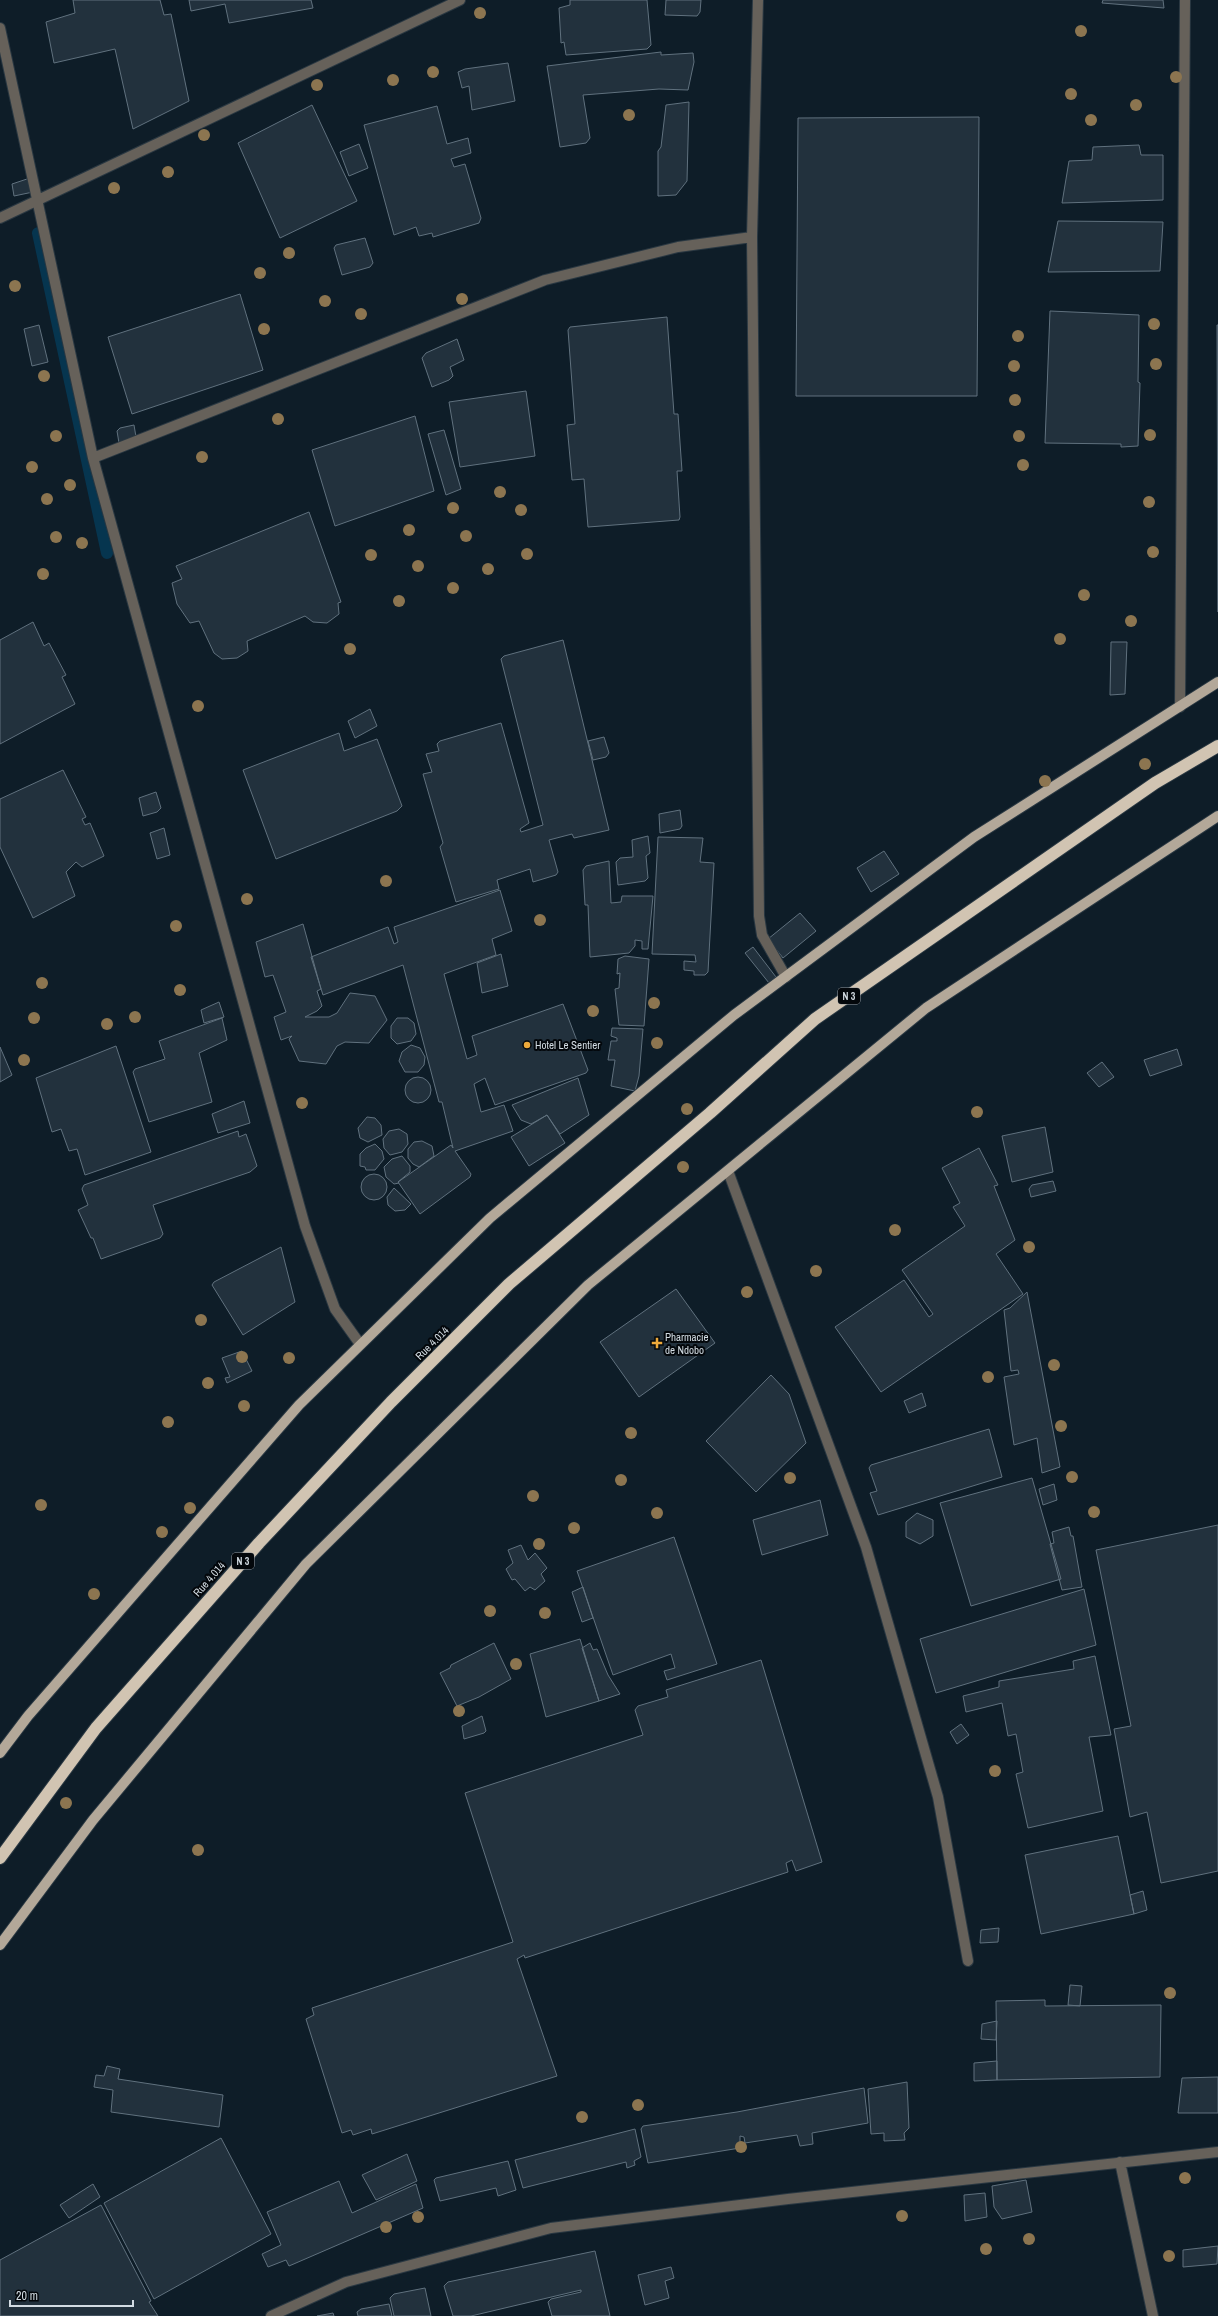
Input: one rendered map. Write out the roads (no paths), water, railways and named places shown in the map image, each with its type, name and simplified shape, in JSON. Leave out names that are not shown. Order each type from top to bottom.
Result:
[{"type":"highway","name":"Rue 4.014","points":[[0,1858],[96,1728],[259,1542],[391,1402],[508,1284],[710,1113],[815,1019],[1155,783],[1218,746]]},
{"type":"main road","points":[[0,1753],[28,1716],[299,1405],[490,1218],[734,1015],[974,837],[1218,682]]},
{"type":"main road","points":[[0,1946],[93,1820],[306,1564],[588,1285],[926,1008],[1218,816]]},
{"type":"street","points":[[0,218],[460,0]]},
{"type":"street","points":[[758,0],[752,237],[759,916],[762,935],[786,977]]},
{"type":"street","points":[[1180,707],[1185,0]]},
{"type":"street","points":[[0,28],[93,458],[305,1226],[335,1309],[360,1344]]},
{"type":"street","points":[[93,458],[545,280],[678,247],[752,237]]},
{"type":"street","points":[[728,1171],[866,1547],[938,1797],[968,1961]]},
{"type":"street","points":[[271,2316],[346,2282],[551,2228],[788,2199],[1218,2152]]},
{"type":"street","points":[[1120,2162],[1153,2316]]},
{"type":"waterway","points":[[38,233],[107,553]]},
{"type":"place","name":"Hotel Le Sentier","points":[[527,1045]]},
{"type":"place","name":"Pharmacie de Ndobo","points":[[657,1343]]}]
